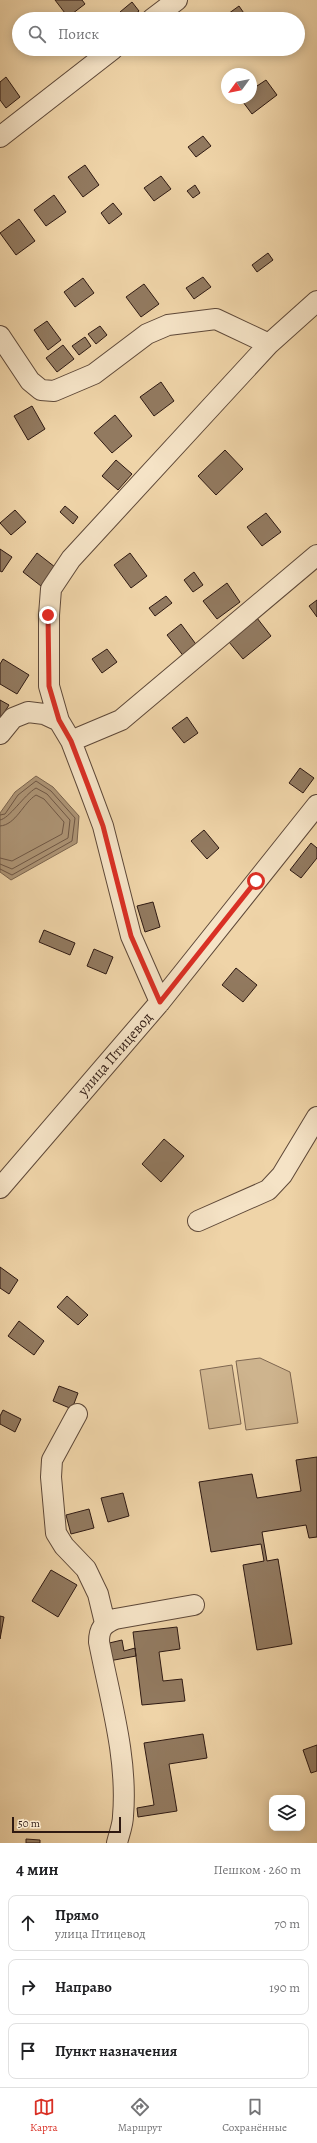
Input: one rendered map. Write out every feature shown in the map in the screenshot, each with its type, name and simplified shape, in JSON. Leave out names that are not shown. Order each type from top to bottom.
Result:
[{"type":"street","points":[[161,12],[177,0]]},
{"type":"street","points":[[0,137],[105,56]]},
{"type":"street","points":[[160,1002],[131,936],[103,826],[71,741],[59,720],[49,686],[48,615],[51,589],[71,559],[269,344],[317,301]]},
{"type":"street","points":[[0,336],[30,380],[40,390],[54,391],[94,374],[148,334],[168,325],[216,319],[269,344]]},
{"type":"street","points":[[71,741],[121,720],[317,555]]},
{"type":"street","points":[[0,734],[13,718],[28,712],[44,714],[59,720]]},
{"type":"street","name":"улица Птицевод","points":[[0,1188],[160,1002],[317,805]]},
{"type":"street","points":[[198,1220],[268,1190],[282,1175],[317,1117]]},
{"type":"street","points":[[77,1414],[52,1460],[51,1476],[56,1533],[64,1546],[86,1569],[98,1594],[105,1623]]},
{"type":"street","points":[[117,1843],[123,1818],[124,1786],[119,1747],[99,1642],[99,1631],[105,1623],[115,1619],[194,1605]]},
{"type":"shaded area","points":[[260,1358],[290,1372],[298,1423],[246,1430],[236,1361]]},
{"type":"shaded area","points":[[232,1365],[241,1424],[209,1429],[200,1370]]},
{"type":"water","points":[[36,776],[53,787],[79,816],[77,843],[11,880],[0,872],[0,813],[15,792]]},
{"type":"building","points":[[55,0],[82,0],[85,4],[75,12],[64,12]]},
{"type":"building","points":[[132,2],[139,11],[138,12],[120,12]]},
{"type":"building","points":[[239,6],[243,12],[231,12]]},
{"type":"building","points":[[6,77],[20,97],[6,108],[0,100],[0,82]]},
{"type":"building","points":[[266,80],[277,95],[252,114],[244,104],[257,104],[257,86]]},
{"type":"building","points":[[203,136],[211,146],[196,157],[188,147]]},
{"type":"building","points":[[85,165],[99,185],[83,197],[68,177]]},
{"type":"building","points":[[161,176],[171,189],[154,201],[144,188]]},
{"type":"building","points":[[195,185],[200,193],[193,198],[187,191]]},
{"type":"building","points":[[54,195],[66,212],[46,226],[34,210]]},
{"type":"building","points":[[113,203],[122,214],[109,224],[101,213]]},
{"type":"building","points":[[19,219],[35,241],[16,255],[0,233]]},
{"type":"building","points":[[268,253],[273,260],[257,272],[252,265]]},
{"type":"building","points":[[203,277],[211,287],[194,299],[186,288]]},
{"type":"building","points":[[83,278],[94,293],[75,307],[64,292]]},
{"type":"building","points":[[144,284],[159,304],[141,317],[126,297]]},
{"type":"building","points":[[47,321],[61,340],[48,350],[34,330]]},
{"type":"building","points":[[100,326],[107,335],[96,344],[88,334]]},
{"type":"building","points":[[85,337],[91,346],[79,355],[72,346]]},
{"type":"building","points":[[63,345],[74,359],[57,372],[46,358]]},
{"type":"building","points":[[161,382],[174,401],[154,416],[140,397]]},
{"type":"building","points":[[32,406],[45,429],[28,440],[14,416]]},
{"type":"building","points":[[115,415],[132,436],[112,453],[94,433]]},
{"type":"building","points":[[225,450],[243,469],[216,495],[198,476]]},
{"type":"building","points":[[116,460],[132,474],[118,490],[102,476]]},
{"type":"building","points":[[65,506],[78,517],[73,524],[60,512]]},
{"type":"building","points":[[15,510],[26,522],[11,535],[0,523]]},
{"type":"building","points":[[266,513],[281,532],[262,546],[247,527]]},
{"type":"building","points":[[0,549],[12,557],[2,572],[0,571]]},
{"type":"building","points":[[37,553],[55,567],[41,586],[23,572]]},
{"type":"building","points":[[130,553],[147,576],[131,588],[114,565]]},
{"type":"building","points":[[194,572],[203,585],[193,592],[184,580]]},
{"type":"building","points":[[227,583],[240,602],[217,619],[203,601]]},
{"type":"building","points":[[166,596],[172,603],[155,616],[149,608]]},
{"type":"building","points":[[317,600],[317,617],[309,606]]},
{"type":"building","points":[[257,618],[271,636],[243,659],[229,642]]},
{"type":"building","points":[[181,624],[198,647],[185,658],[167,635]]},
{"type":"building","points":[[107,649],[117,662],[102,673],[92,659]]},
{"type":"building","points":[[3,659],[29,675],[17,694],[0,684],[0,664]]},
{"type":"building","points":[[0,700],[9,705],[0,719]]},
{"type":"building","points":[[187,717],[198,733],[184,743],[172,728]]},
{"type":"building","points":[[300,768],[314,778],[303,793],[289,783]]},
{"type":"building","points":[[204,830],[219,848],[207,859],[191,841]]},
{"type":"building","points":[[311,843],[317,848],[317,858],[301,878],[290,870]]},
{"type":"building","points":[[153,902],[160,927],[145,932],[137,906]]},
{"type":"building","points":[[44,930],[75,943],[70,955],[39,942]]},
{"type":"building","points":[[94,949],[113,957],[106,974],[87,966]]},
{"type":"building","points":[[236,968],[257,985],[243,1002],[222,985]]},
{"type":"building","points":[[164,1139],[184,1156],[161,1182],[142,1164]]},
{"type":"building","points":[[0,1267],[18,1280],[9,1294],[0,1288]]},
{"type":"building","points":[[67,1296],[88,1315],[78,1325],[57,1307]]},
{"type":"building","points":[[19,1321],[44,1341],[34,1355],[8,1336]]},
{"type":"building","points":[[59,1386],[78,1393],[72,1409],[53,1401]]},
{"type":"building","points":[[3,1410],[21,1419],[15,1432],[0,1424],[0,1416]]},
{"type":"building","points":[[317,1457],[317,1537],[309,1538],[306,1525],[262,1532],[267,1561],[278,1559],[292,1644],[257,1650],[243,1565],[264,1561],[261,1544],[211,1552],[199,1482],[252,1474],[257,1498],[301,1491],[296,1460]]},
{"type":"building","points":[[123,1493],[129,1516],[108,1522],[101,1498]]},
{"type":"building","points":[[89,1509],[94,1528],[71,1534],[66,1515]]},
{"type":"building","points":[[51,1570],[77,1585],[58,1617],[32,1601]]},
{"type":"building","points":[[0,1616],[4,1617],[0,1639]]},
{"type":"building","points":[[177,1627],[180,1649],[159,1652],[163,1681],[182,1679],[185,1701],[142,1705],[133,1632]]},
{"type":"building","points":[[122,1640],[124,1651],[135,1648],[136,1656],[109,1661],[105,1644]]},
{"type":"building","points":[[203,1734],[207,1758],[169,1764],[177,1811],[138,1817],[137,1808],[154,1805],[144,1743]]},
{"type":"building","points":[[317,1745],[317,1771],[311,1773],[303,1750]]},
{"type":"building","points":[[26,1839],[40,1840],[40,1843],[26,1843]]},
{"type":"route","points":[[48,615],[49,686],[59,720],[71,741],[103,826],[114,875],[131,936],[160,1002],[256,881]]}]
